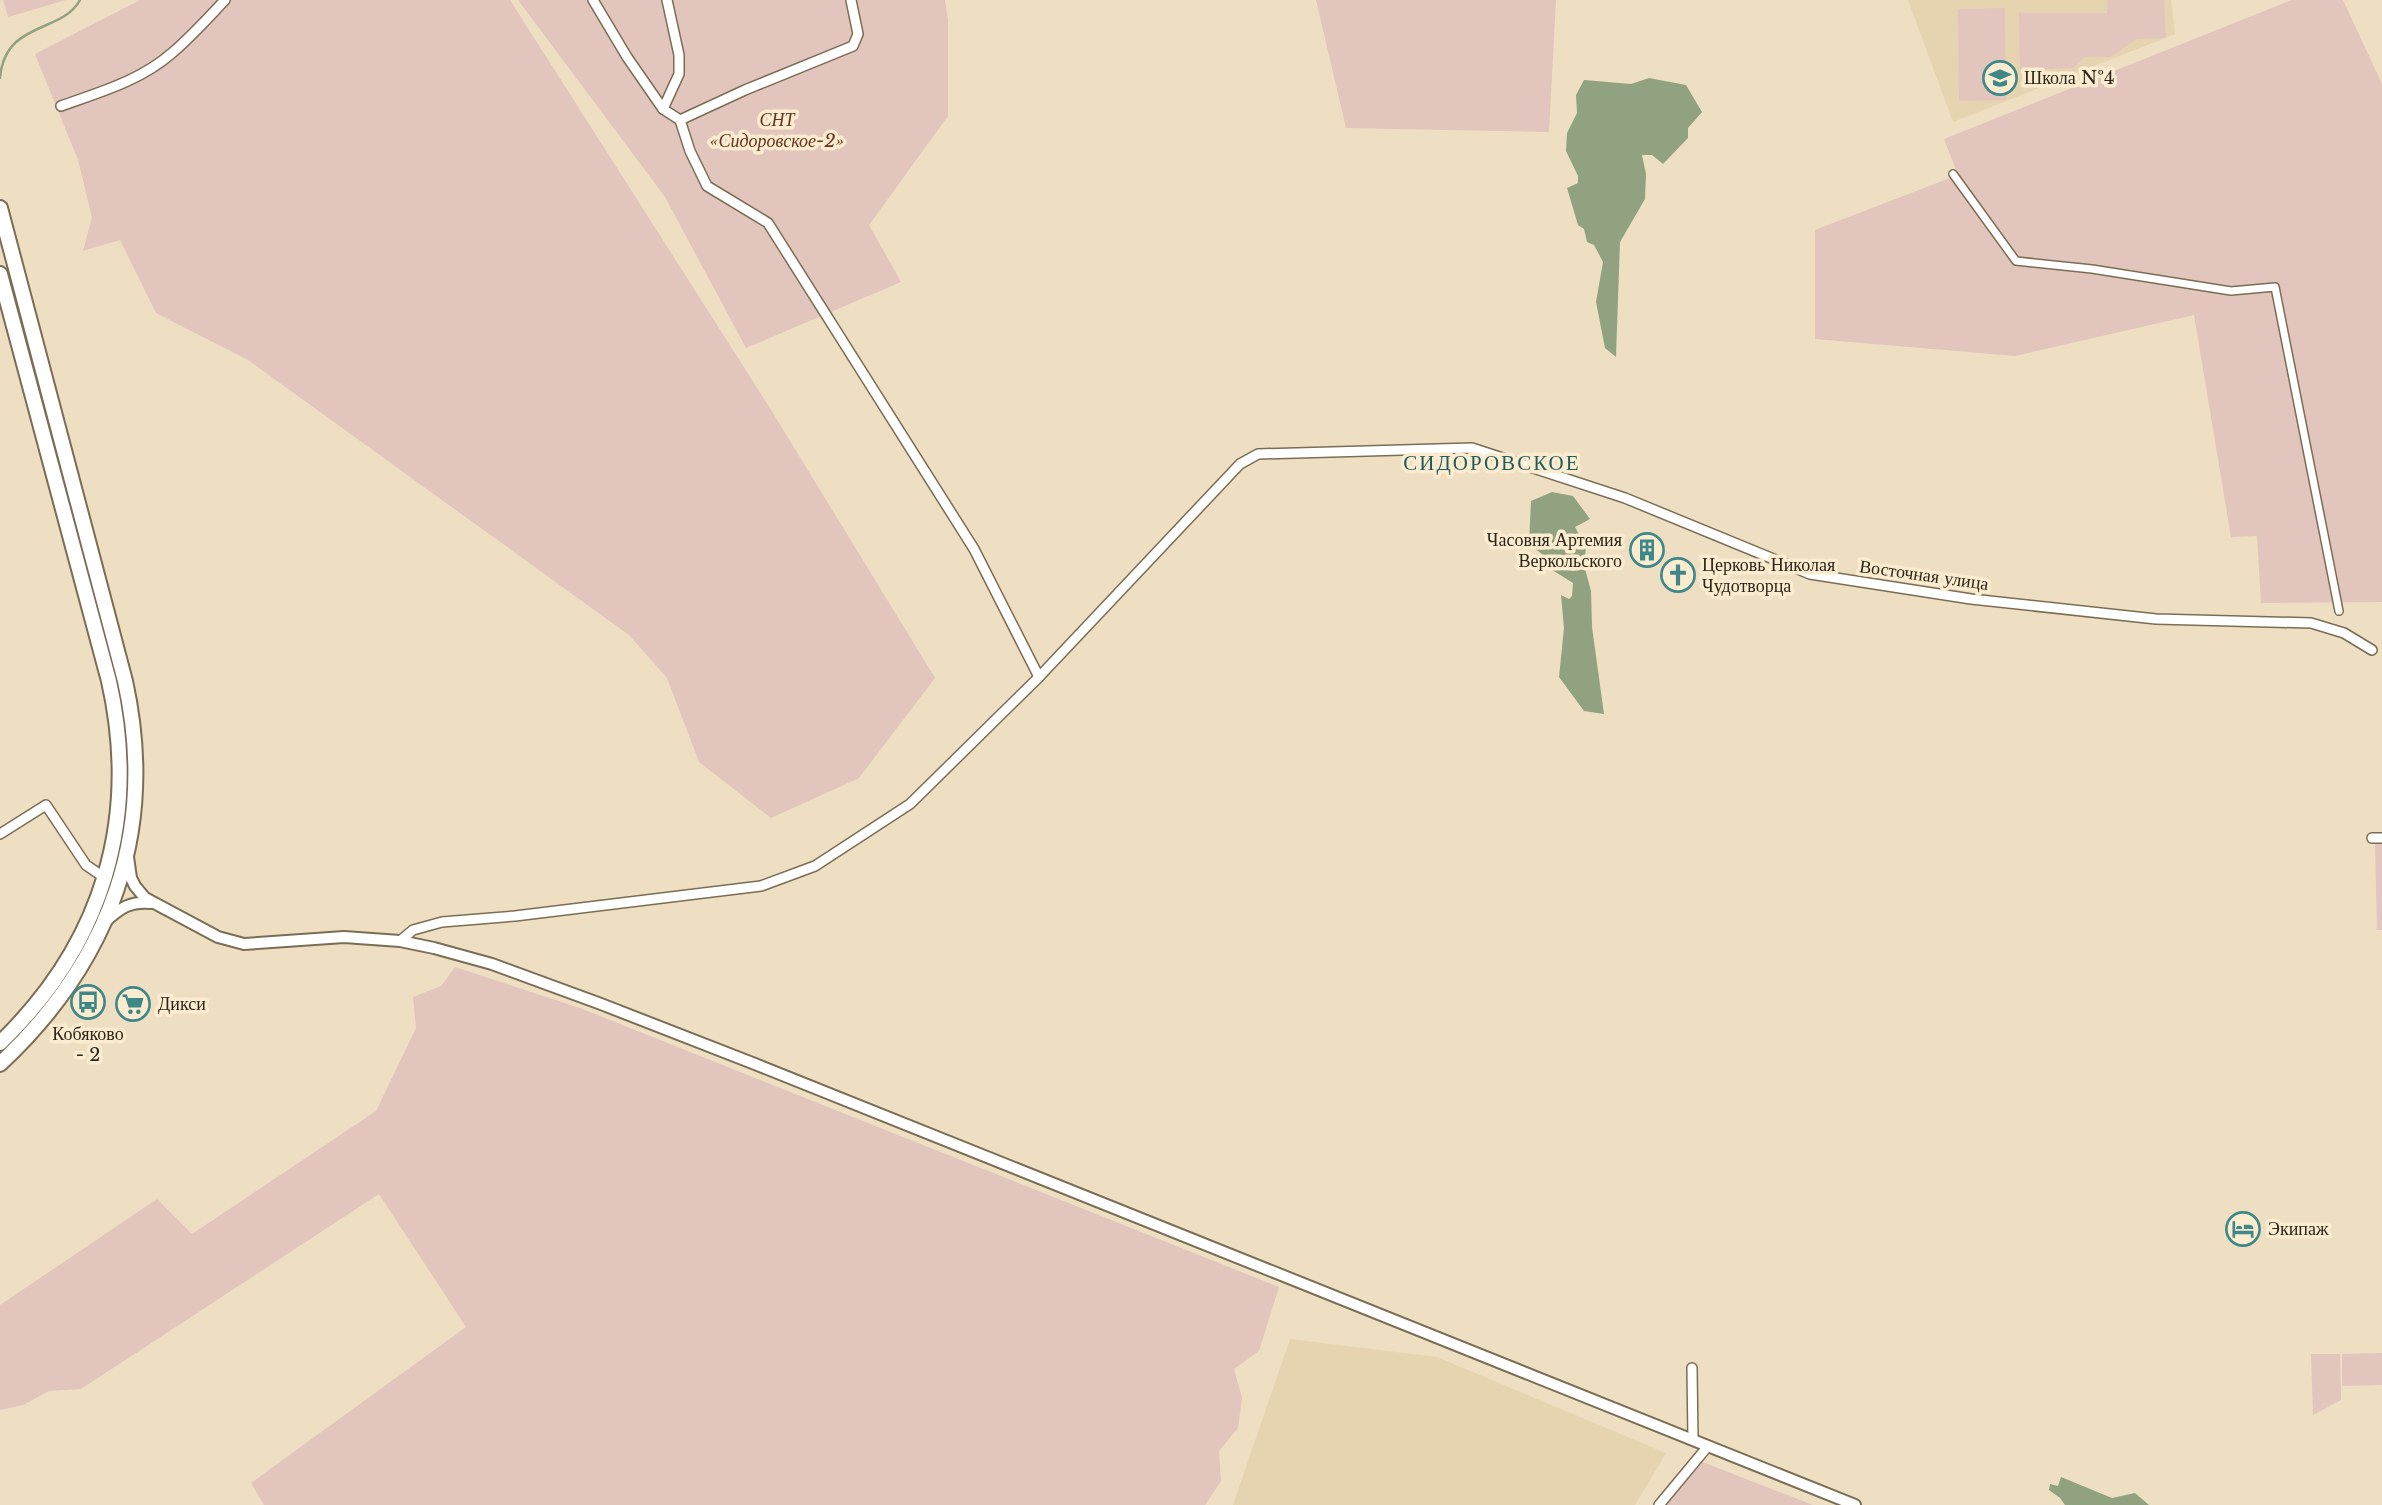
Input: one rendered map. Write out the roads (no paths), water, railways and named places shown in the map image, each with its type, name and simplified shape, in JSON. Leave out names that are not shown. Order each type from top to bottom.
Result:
[{"type":"highway","points":[[0,208],[132,712],[135,774],[128,851],[92,947],[57,1003],[0,1064]]},
{"type":"highway","points":[[0,274],[116,710],[120,749],[120,797],[113,849],[82,938],[66,965],[32,1010],[0,1043]]},
{"type":"street","points":[[61,106],[125,83],[149,70],[172,53],[226,0]]},
{"type":"street","points":[[593,0],[627,57],[663,109],[680,120],[690,151],[707,186],[768,223],[974,549],[1039,677]]},
{"type":"street","points":[[663,109],[679,74],[679,55],[667,0]]},
{"type":"street","points":[[680,120],[853,46],[858,34],[851,0]]},
{"type":"street","points":[[1953,174],[2016,261],[2092,269],[2231,291],[2275,287],[2339,611]]},
{"type":"street","name":"Восточная улица","points":[[400,942],[413,930],[442,922],[515,916],[761,886],[815,866],[910,804],[1039,677],[1240,464],[1258,454],[1472,448],[1626,498],[1810,574],[1971,599],[2156,619],[2311,623],[2344,633],[2372,650]]},
{"type":"street","points":[[0,834],[46,805],[86,865],[105,878]]},
{"type":"street","points":[[128,851],[131,878],[142,895],[151,903],[208,933],[244,944],[344,937],[400,942],[435,948],[492,964],[601,1004],[1855,1505]]},
{"type":"street","points":[[102,925],[125,905],[151,903]]},
{"type":"street","points":[[1692,1368],[1693,1440]]},
{"type":"street","points":[[1659,1505],[1708,1446]]},
{"type":"waterway","points":[[0,78],[4,59],[12,46],[23,37],[72,11],[80,0]]},
{"type":"place","name":"Школа №4","points":[[2000,78]]},
{"type":"place","name":"Часовня Артемия Веркольского","points":[[1647,550]]},
{"type":"place","name":"Церковь Николая Чудотворца","points":[[1678,575]]},
{"type":"place","name":"Кобяково - 2","points":[[88,1002]]},
{"type":"place","name":"Дикси","points":[[133,1004]]},
{"type":"place","name":"Экипаж","points":[[2243,1229]]},
{"type":"district","name":"СИДОРОВСКОЕ","points":[[1492,463]]},
{"type":"park label","name":"СНТ «Сидоровское-2»","points":[[777,130]]}]
